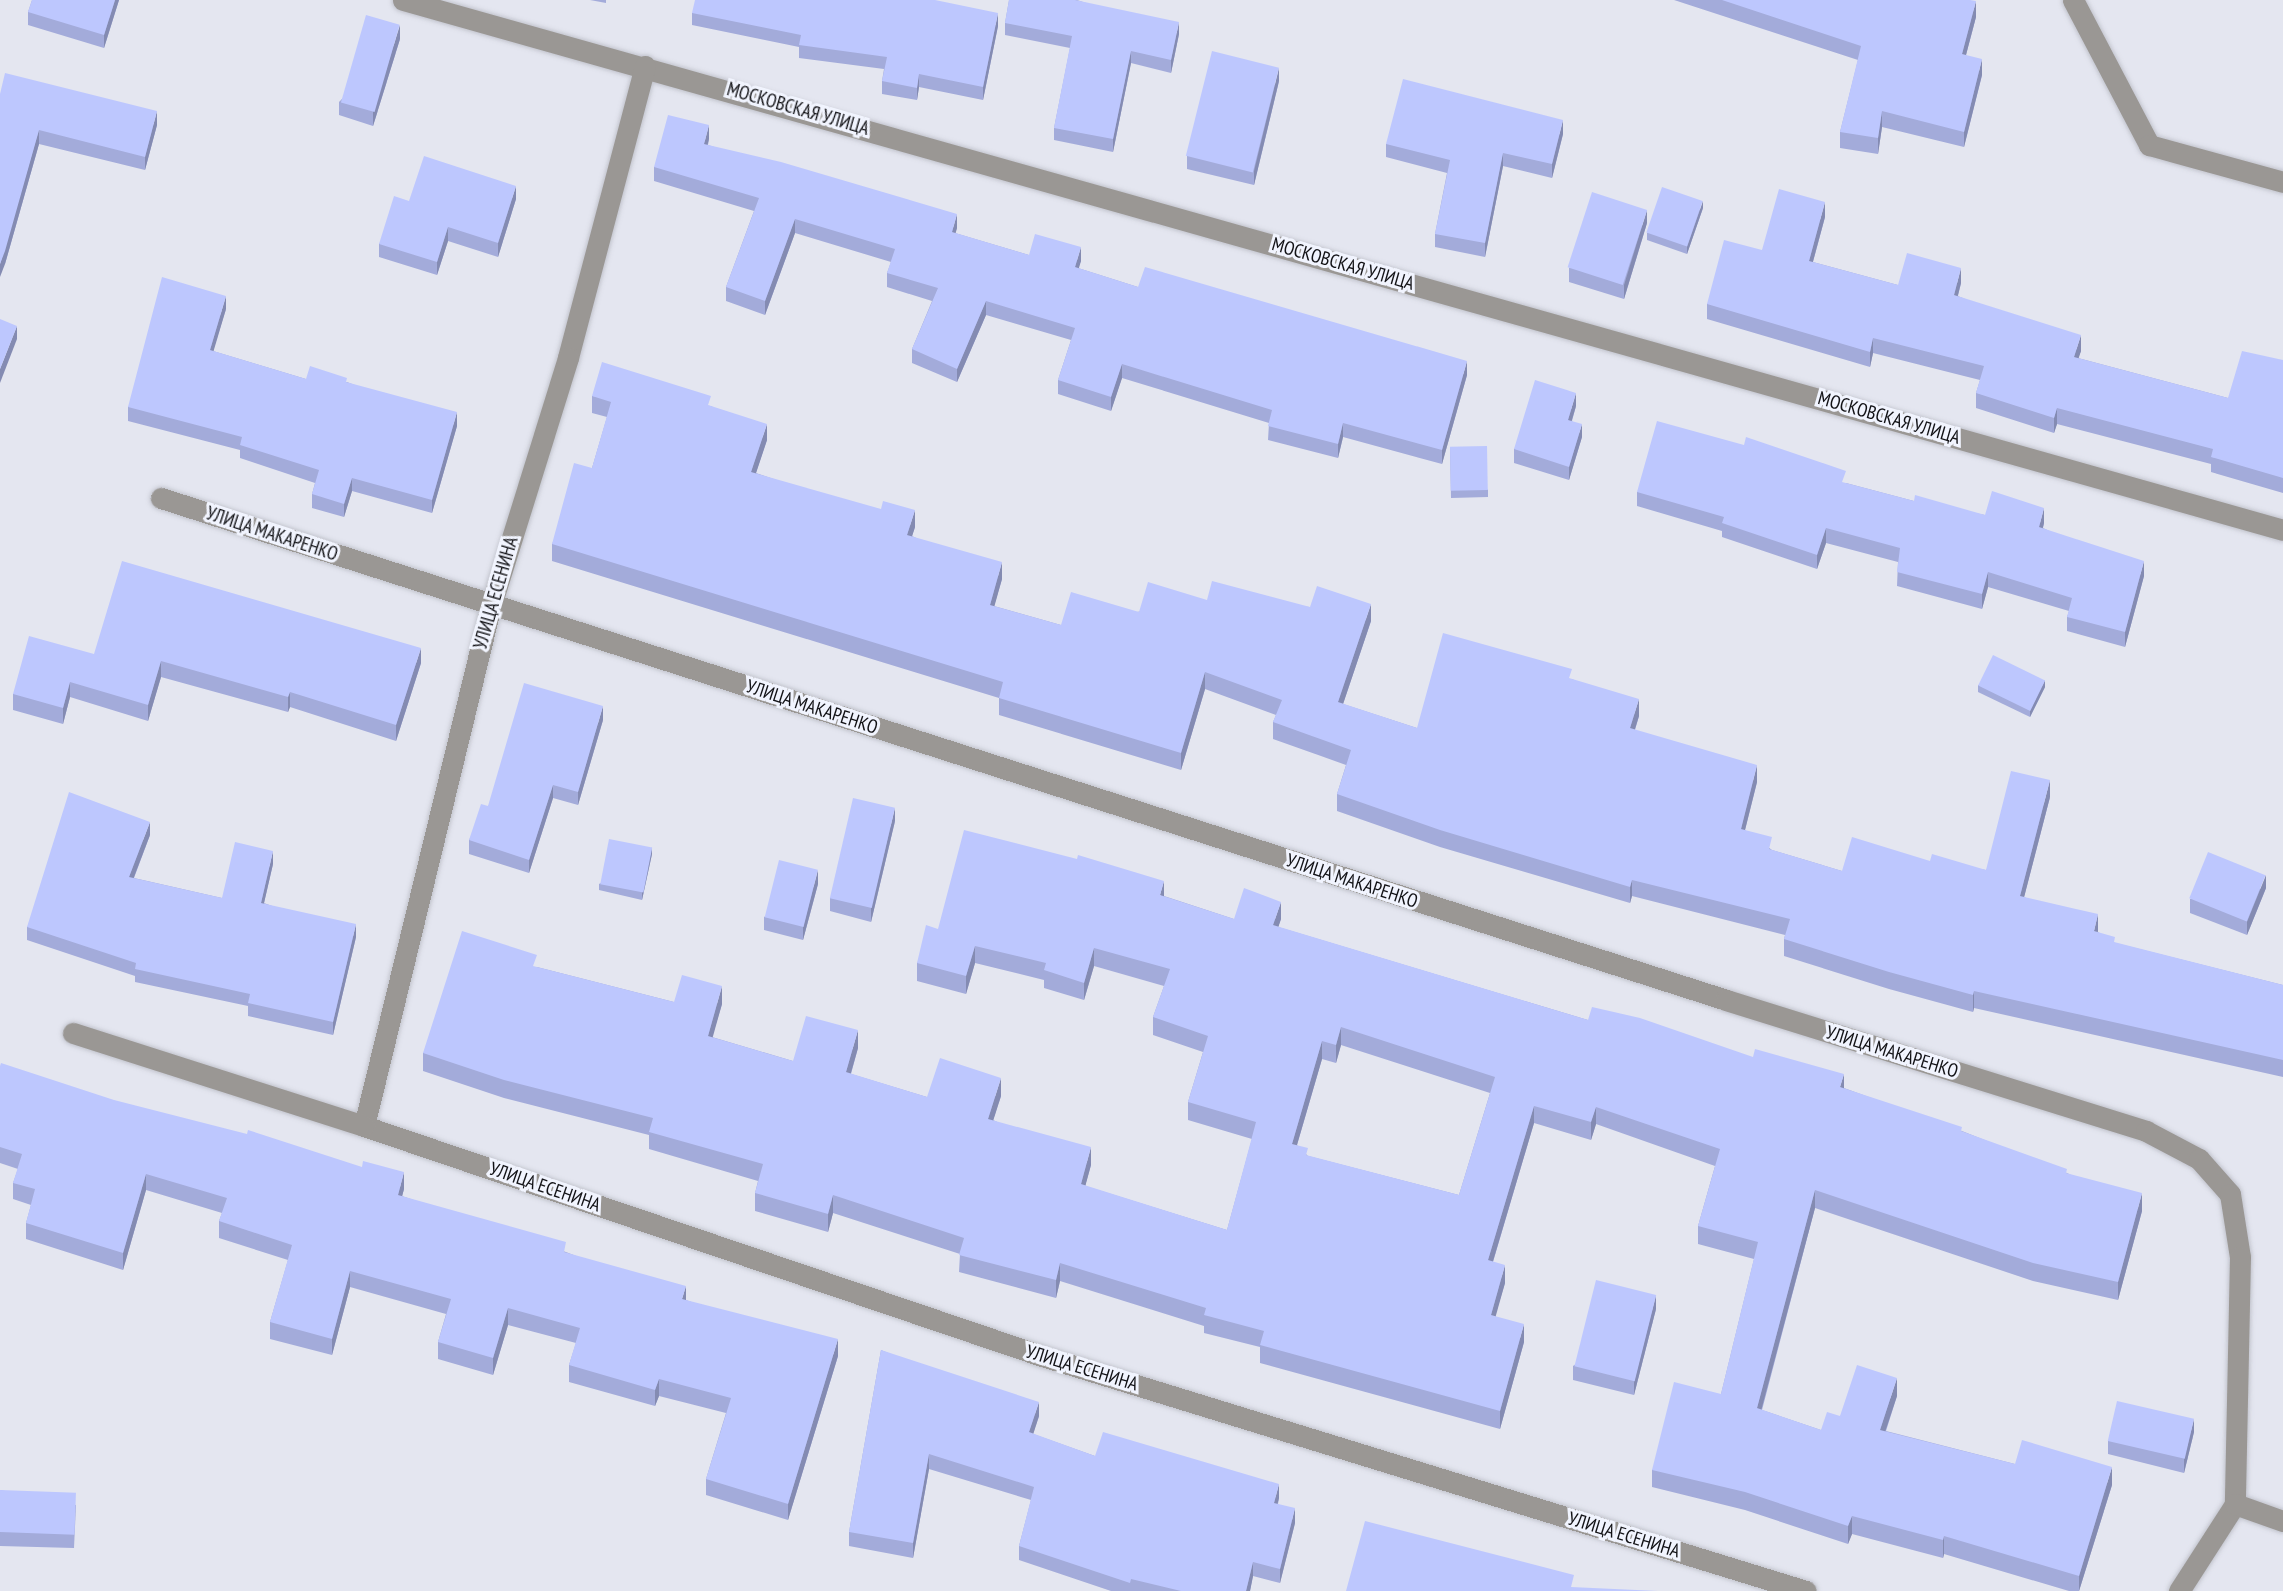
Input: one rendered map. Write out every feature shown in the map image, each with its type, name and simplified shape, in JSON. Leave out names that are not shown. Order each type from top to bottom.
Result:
[{"type":"street","name":"МОСКОВСКАЯ УЛИЦА","points":[[403,0],[645,65],[2283,530]]},
{"type":"street","points":[[2073,0],[2149,145],[2283,182]]},
{"type":"street","name":"УЛИЦА ЕСЕНИНА","points":[[364,1126],[491,605],[568,358],[645,65]]},
{"type":"street","name":"УЛИЦА МАКАРЕНКО","points":[[161,498],[2146,1131],[2199,1159],[2230,1194],[2240,1257],[2235,1504]]},
{"type":"street","name":"УЛИЦА ЕСЕНИНА","points":[[73,1033],[364,1126],[1042,1356],[1806,1591]]},
{"type":"street","points":[[2179,1591],[2235,1504],[2283,1521]]},
{"type":"building","points":[[32,0],[115,0],[104,35],[28,12]]},
{"type":"building","points":[[695,0],[935,0],[998,13],[983,87],[919,74],[917,88],[882,81],[887,57],[799,45],[801,35],[692,13]]},
{"type":"building","points":[[1009,0],[1075,0],[1179,22],[1171,60],[1131,51],[1113,139],[1054,128],[1072,36],[1005,23]]},
{"type":"building","points":[[1722,0],[1976,1],[1962,54],[1982,59],[1964,132],[1882,111],[1878,138],[1840,132],[1861,46]]},
{"type":"building","points":[[366,15],[400,25],[375,112],[341,102]]},
{"type":"building","points":[[1212,51],[1279,68],[1253,172],[1186,156]]},
{"type":"building","points":[[5,73],[157,111],[145,157],[39,130],[0,264],[0,94]]},
{"type":"building","points":[[1403,79],[1563,120],[1552,164],[1503,153],[1485,243],[1435,234],[1450,160],[1386,144]]},
{"type":"building","points":[[668,115],[709,125],[704,144],[781,162],[957,214],[952,232],[1029,255],[1035,234],[1081,247],[1075,267],[1138,287],[1145,267],[1467,361],[1442,450],[1343,423],[1338,444],[1268,426],[1272,410],[1122,364],[1111,397],[1058,380],[1075,328],[986,301],[957,369],[912,349],[938,288],[887,273],[895,249],[795,219],[765,301],[726,287],[759,198],[654,167]]},
{"type":"building","points":[[424,156],[516,186],[498,243],[448,227],[437,262],[379,244],[394,196],[409,201]]},
{"type":"building","points":[[1662,187],[1703,201],[1687,246],[1646,232]]},
{"type":"building","points":[[1779,189],[1825,202],[1809,261],[1898,285],[1907,253],[1961,268],[1954,295],[2081,335],[2074,357],[2228,398],[2242,351],[2283,360],[2283,478],[2211,457],[2213,449],[2057,408],[2054,418],[1976,393],[1984,366],[1873,338],[1870,352],[1707,304],[1724,240],[1762,250]]},
{"type":"building","points":[[1592,192],[1647,210],[1623,285],[1568,267]]},
{"type":"building","points":[[162,277],[226,296],[210,350],[306,379],[310,366],[347,378],[346,382],[457,412],[432,500],[352,478],[344,504],[312,494],[319,470],[240,445],[242,437],[128,407]]},
{"type":"building","points":[[0,319],[17,326],[0,369]]},
{"type":"building","points":[[602,362],[711,396],[708,405],[767,424],[751,472],[881,509],[883,501],[915,510],[907,535],[1002,562],[990,605],[1061,625],[1071,592],[1139,612],[1148,582],[1207,600],[1212,581],[1310,607],[1317,586],[1371,604],[1338,702],[1417,728],[1443,633],[1572,669],[1569,678],[1639,699],[1630,728],[1757,765],[1741,829],[1772,837],[1769,849],[1842,871],[1852,837],[1930,861],[1932,854],[1986,870],[2011,771],[2050,780],[2020,896],[2098,914],[2094,931],[2115,937],[2114,942],[2283,985],[2283,1060],[1974,991],[1973,995],[1889,972],[1784,939],[1790,919],[1632,880],[1630,887],[1440,830],[1337,794],[1351,750],[1273,722],[1282,700],[1205,672],[1181,753],[999,698],[1003,682],[552,544],[574,463],[592,468],[611,402],[592,396]]},
{"type":"building","points":[[1535,380],[1576,393],[1568,420],[1582,424],[1569,467],[1514,449]]},
{"type":"building","points":[[1657,421],[1744,445],[1746,437],[1846,471],[1842,482],[1914,501],[1915,495],[1985,515],[1992,491],[2044,508],[2039,527],[2144,561],[2125,632],[2067,617],[2072,598],[1988,572],[1982,594],[1897,572],[1900,548],[1826,528],[1817,555],[1722,523],[1724,517],[1637,492]]},
{"type":"building","points":[[1487,446],[1488,490],[1451,491],[1450,447]]},
{"type":"building","points":[[122,561],[421,648],[396,725],[290,692],[288,697],[161,661],[148,705],[70,682],[63,708],[13,694],[29,636],[94,654]]},
{"type":"building","points":[[1993,655],[2045,680],[2030,711],[1978,686]]},
{"type":"building","points":[[524,683],[603,706],[578,792],[553,785],[529,860],[469,840],[481,804],[488,806]]},
{"type":"building","points":[[69,792],[150,822],[129,877],[222,898],[235,842],[273,851],[261,903],[356,924],[333,1022],[248,1003],[250,994],[135,969],[136,963],[27,927]]},
{"type":"building","points":[[853,798],[895,808],[872,908],[830,898]]},
{"type":"building","points":[[964,830],[1077,859],[1078,855],[1164,881],[1160,895],[1234,919],[1244,888],[1281,902],[1273,925],[1588,1020],[1592,1007],[1640,1018],[1753,1057],[1755,1049],[1844,1074],[1840,1087],[1962,1127],[1961,1131],[2067,1169],[2066,1173],[2142,1193],[2118,1282],[2033,1263],[1815,1190],[1757,1408],[1821,1430],[1827,1412],[1840,1416],[1857,1365],[1897,1378],[1880,1430],[2015,1464],[2022,1440],[2112,1467],[2079,1576],[1944,1536],[1943,1540],[1852,1516],[1848,1526],[1745,1492],[1652,1470],[1674,1382],[1721,1394],[1758,1242],[1698,1226],[1720,1149],[1596,1107],[1591,1122],[1534,1106],[1488,1260],[1505,1265],[1491,1315],[1524,1324],[1500,1411],[1260,1345],[1264,1331],[1204,1315],[1206,1308],[1060,1263],[1056,1280],[959,1255],[964,1238],[833,1195],[828,1214],[755,1193],[763,1164],[649,1132],[653,1118],[504,1080],[423,1053],[462,931],[537,955],[533,966],[674,1002],[682,975],[722,986],[708,1036],[793,1061],[806,1016],[858,1030],[846,1072],[927,1097],[940,1058],[1001,1078],[988,1119],[1091,1147],[1081,1184],[1227,1230],[1256,1122],[1188,1102],[1208,1036],[1153,1017],[1170,969],[1094,948],[1084,983],[1044,970],[1046,963],[975,946],[966,976],[917,963],[926,925],[938,929]],"holes":[[[1341,1027],[1495,1077],[1459,1195],[1306,1155],[1308,1148],[1292,1144],[1322,1041],[1336,1045]]]},
{"type":"building","points":[[609,839],[652,847],[643,893],[600,884]]},
{"type":"building","points":[[2208,852],[2265,875],[2247,922],[2189,898]]},
{"type":"building","points":[[779,860],[818,870],[804,927],[765,917]]},
{"type":"building","points":[[1,1063],[114,1100],[247,1134],[248,1130],[362,1167],[363,1161],[404,1172],[398,1195],[566,1242],[564,1252],[686,1286],[682,1299],[838,1339],[788,1504],[706,1479],[731,1398],[659,1379],[655,1390],[569,1365],[580,1328],[508,1308],[493,1358],[438,1342],[451,1299],[350,1271],[332,1339],[270,1322],[292,1245],[219,1221],[227,1198],[146,1174],[123,1253],[26,1223],[35,1189],[13,1183],[22,1154],[0,1147]]},
{"type":"building","points":[[1596,1280],[1656,1295],[1635,1381],[1574,1366]]},
{"type":"building","points":[[881,1350],[1039,1402],[1029,1432],[1095,1456],[1103,1432],[1279,1484],[1274,1503],[1295,1508],[1280,1569],[1253,1562],[1246,1591],[1181,1591],[1131,1579],[1130,1583],[1019,1546],[1034,1487],[929,1454],[913,1543],[849,1532]]},
{"type":"building","points":[[2117,1401],[2194,1419],[2185,1459],[2108,1441]]},
{"type":"building","points":[[0,1490],[76,1493],[74,1535],[0,1532]]},
{"type":"building","points":[[1365,1521],[1574,1575],[1571,1587],[1658,1591],[1346,1591]]}]
